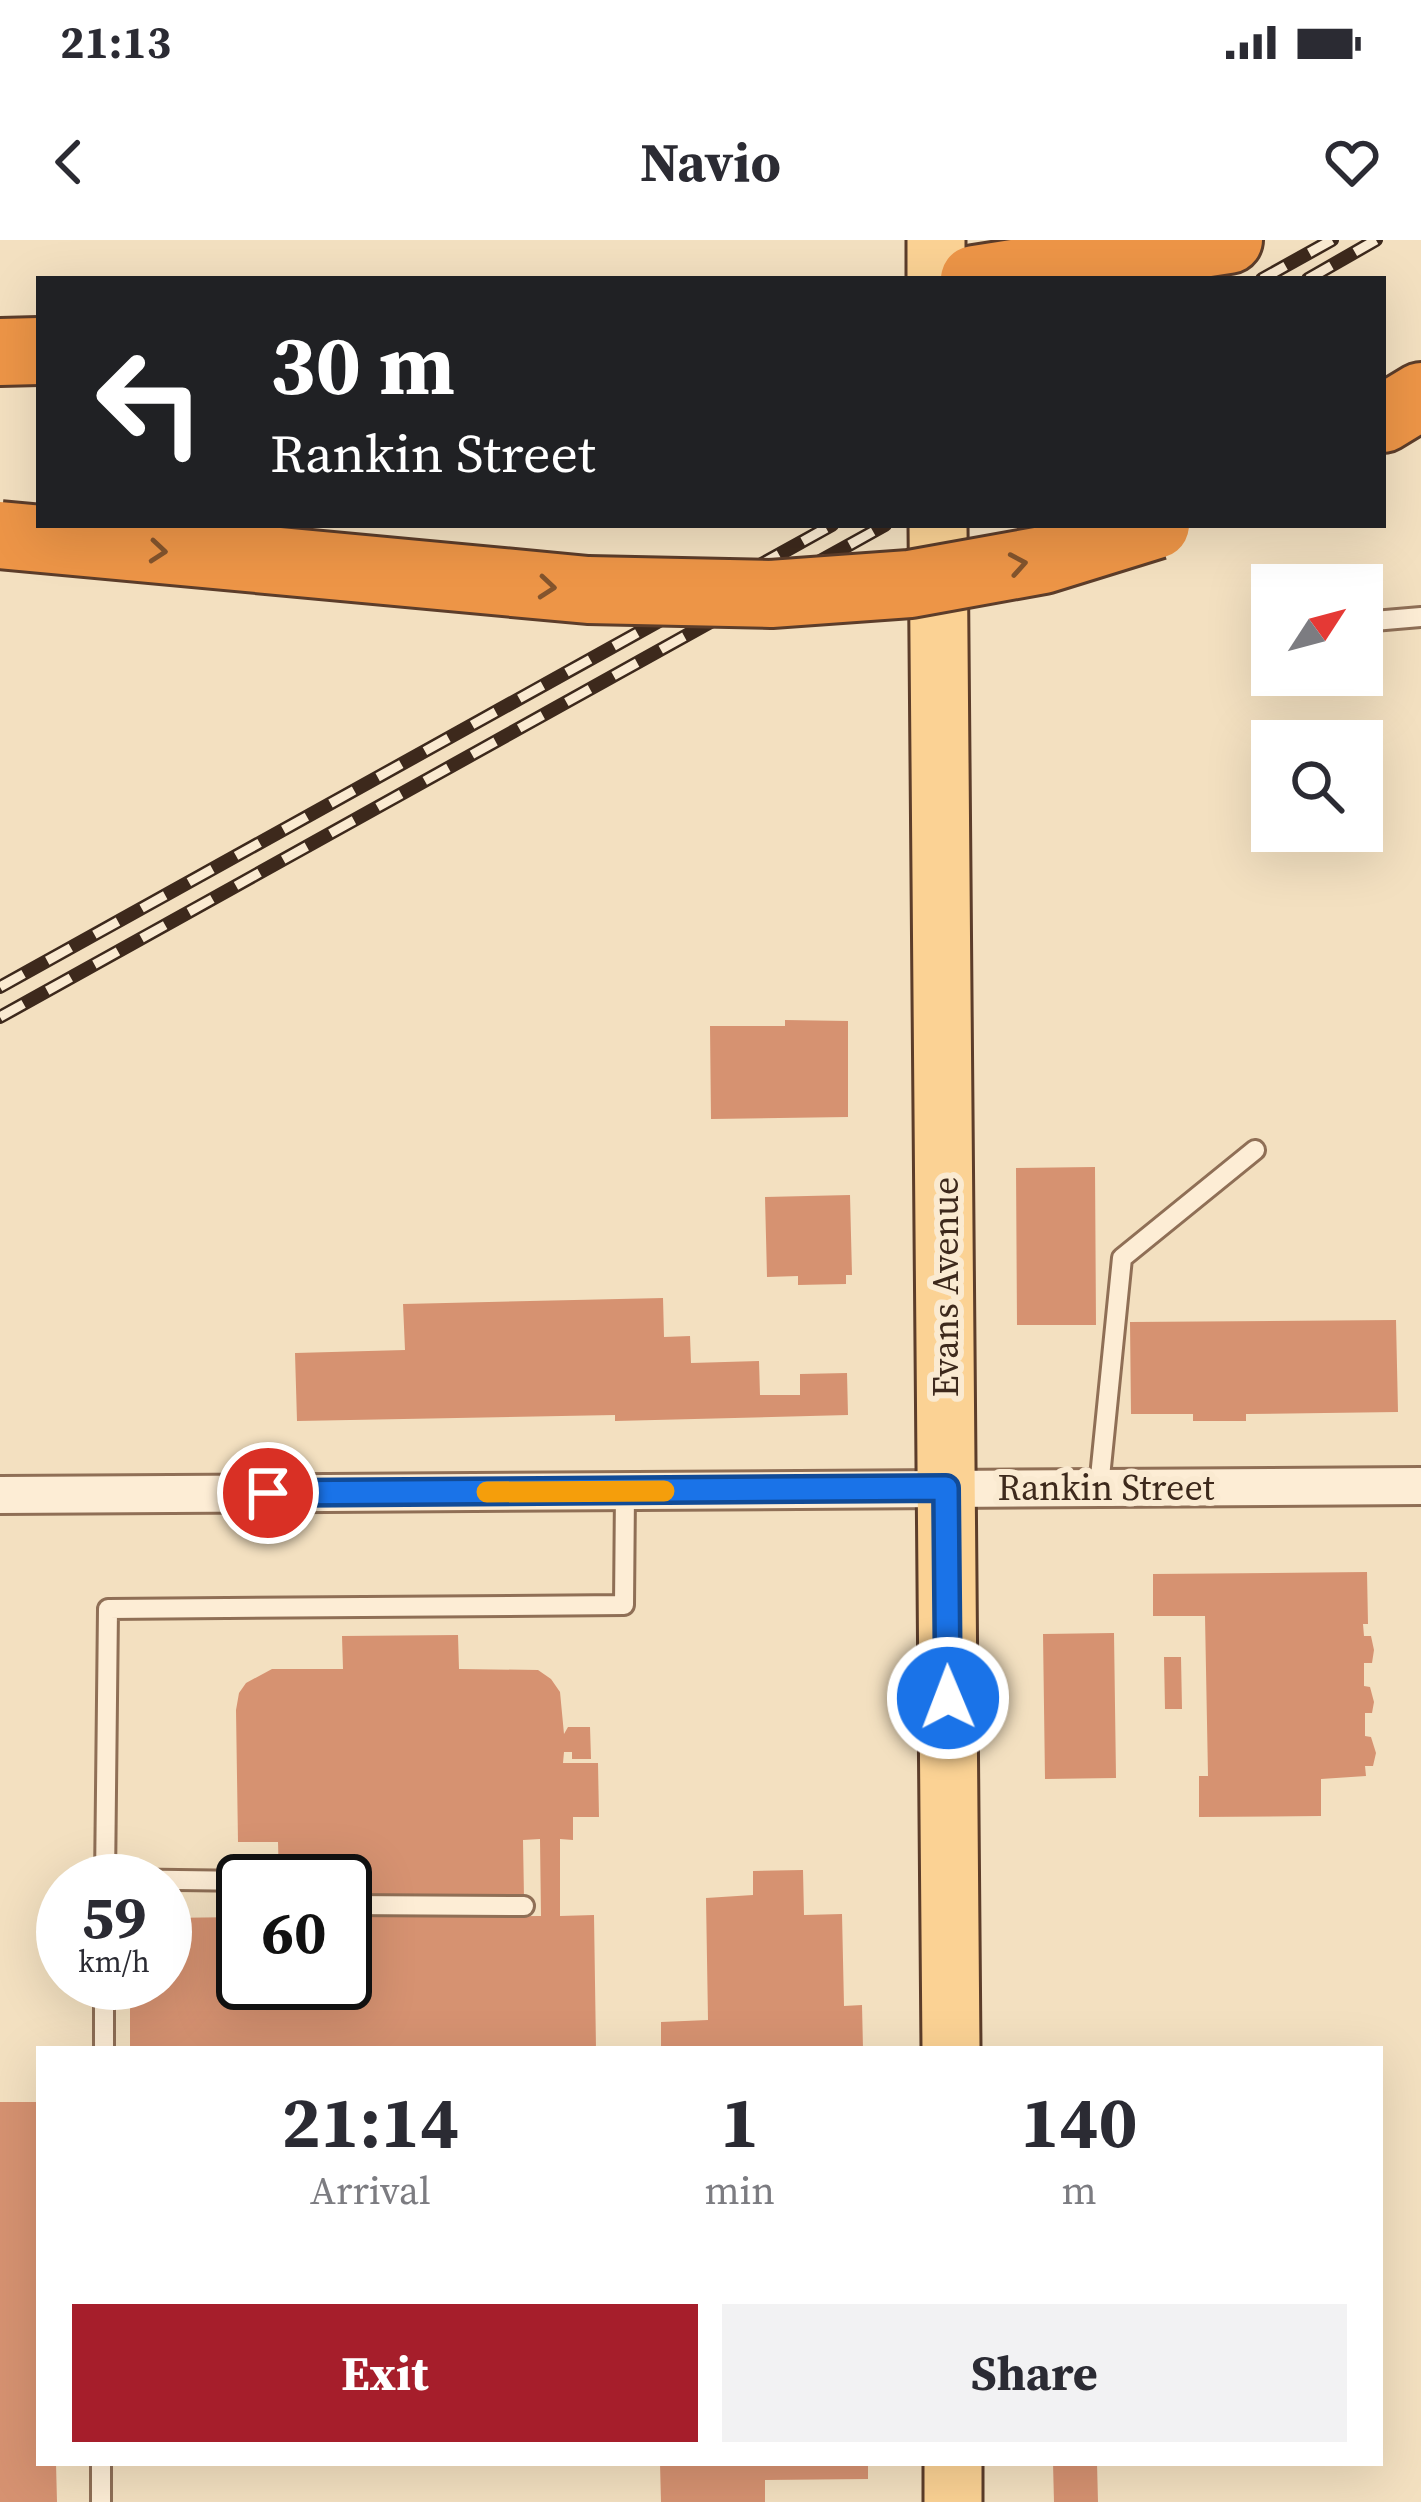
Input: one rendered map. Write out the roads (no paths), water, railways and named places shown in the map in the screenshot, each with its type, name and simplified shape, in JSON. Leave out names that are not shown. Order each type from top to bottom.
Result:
[{"type":"highway","points":[[994,276],[1229,240]]},
{"type":"highway","points":[[0,352],[36,351]]},
{"type":"highway","points":[[1386,417],[1421,396]]},
{"type":"highway","points":[[0,535],[588,590],[771,594],[910,584],[1043,560],[1146,528]]},
{"type":"main road","points":[[936,240],[936,276]]},
{"type":"main road","name":"Evans Avenue","points":[[938,528],[951,2046]]},
{"type":"main road","points":[[953,2466],[953,2502]]},
{"type":"street","name":"Rankin Street","points":[[0,1495],[1421,1486]]},
{"type":"lane","points":[[1383,620],[1421,617]]},
{"type":"lane","points":[[1099,1487],[1123,1258],[1255,1150]]},
{"type":"lane","points":[[105,1854],[108,1609],[624,1605],[625,1492]]},
{"type":"lane","points":[[372,1905],[524,1906]]},
{"type":"lane","points":[[104,2010],[104,2046]]},
{"type":"lane","points":[[101,2466],[101,2502]]},
{"type":"railway","points":[[1267,276],[1332,240]]},
{"type":"railway","points":[[1313,276],[1376,240]]},
{"type":"railway","points":[[0,987],[827,528]]},
{"type":"railway","points":[[0,1017],[880,528]]}]
